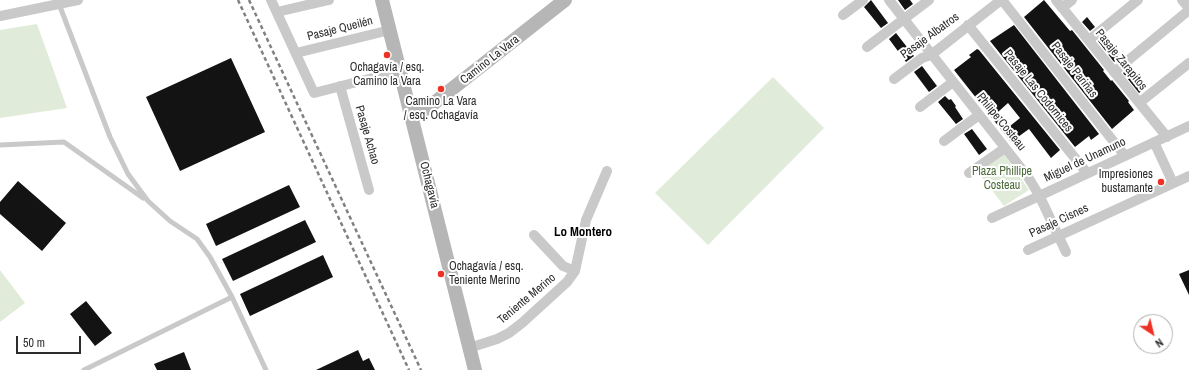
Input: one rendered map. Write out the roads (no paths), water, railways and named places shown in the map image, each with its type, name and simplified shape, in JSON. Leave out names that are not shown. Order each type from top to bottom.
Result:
[{"type":"main road","name":"Ochagavía","points":[[382,0],[475,370]]},
{"type":"main road","name":"Camino La Vara","points":[[412,117],[429,107],[565,0]]},
{"type":"street","points":[[0,16],[40,4],[59,4],[77,0]]},
{"type":"street","points":[[271,0],[314,93],[400,71]]},
{"type":"street","points":[[277,12],[329,0]]},
{"type":"street","points":[[843,15],[863,0]]},
{"type":"street","name":"Philipe Costeau","points":[[889,0],[1028,177],[1039,195],[1066,252]]},
{"type":"street","points":[[867,47],[929,0]]},
{"type":"street","name":"Pasaje Albatros","points":[[894,79],[922,58],[931,55],[1001,0]]},
{"type":"street","name":"Pasaje Pariñas","points":[[1001,0],[1125,156]]},
{"type":"street","points":[[1059,4],[1072,0]]},
{"type":"street","points":[[1089,40],[1138,0]]},
{"type":"street","points":[[1114,72],[1189,9],[1182,0]]},
{"type":"street","name":"Pasaje Zarapitos","points":[[1059,4],[1167,137]]},
{"type":"street","name":"Pasaje Las Codornices","points":[[968,25],[1087,173]]},
{"type":"street","name":"Pasaje Queilén","points":[[296,54],[390,30]]},
{"type":"street","points":[[1139,103],[1189,63]]},
{"type":"street","points":[[920,108],[953,82]]},
{"type":"street","name":"Pasaje Achao","points":[[340,86],[369,190]]},
{"type":"street","points":[[944,141],[979,115]]},
{"type":"street","name":"Miguel de Unamuno","points":[[992,218],[1189,126]]},
{"type":"street","points":[[1154,142],[1173,183]]},
{"type":"street","points":[[969,173],[1005,148]]},
{"type":"street","name":"Teniente Merino","points":[[469,348],[497,339],[513,330],[567,282],[575,271],[586,220],[606,171]]},
{"type":"street","name":"Pasaje Cisnes","points":[[1028,250],[1189,176]]},
{"type":"street","name":"Teniente Merino","points":[[534,234],[563,266],[575,271]]},
{"type":"lane","points":[[59,4],[110,137],[128,174],[148,201]]},
{"type":"lane","points":[[0,145],[64,142],[148,201],[170,220],[197,239],[210,257],[232,297],[266,370]]},
{"type":"lane","points":[[84,370],[232,297]]},
{"type":"railway","points":[[238,0],[409,370]]},
{"type":"railway","points":[[249,0],[421,370]]},
{"type":"place","name":"Ochagavía / esq. Camino la Vara","points":[[387,55]]},
{"type":"place","name":"Camino La Vara / esq. Ochagavía","points":[[441,89]]},
{"type":"place","name":"Impresiones bustamante","points":[[1161,182]]},
{"type":"place","name":"Ochagavía / esq. Teniente Merino","points":[[441,274]]},
{"type":"district","name":"Lo Montero","points":[[583,233]]},
{"type":"park label","name":"Plaza Phillipe Costeau","points":[[1002,179]]}]
